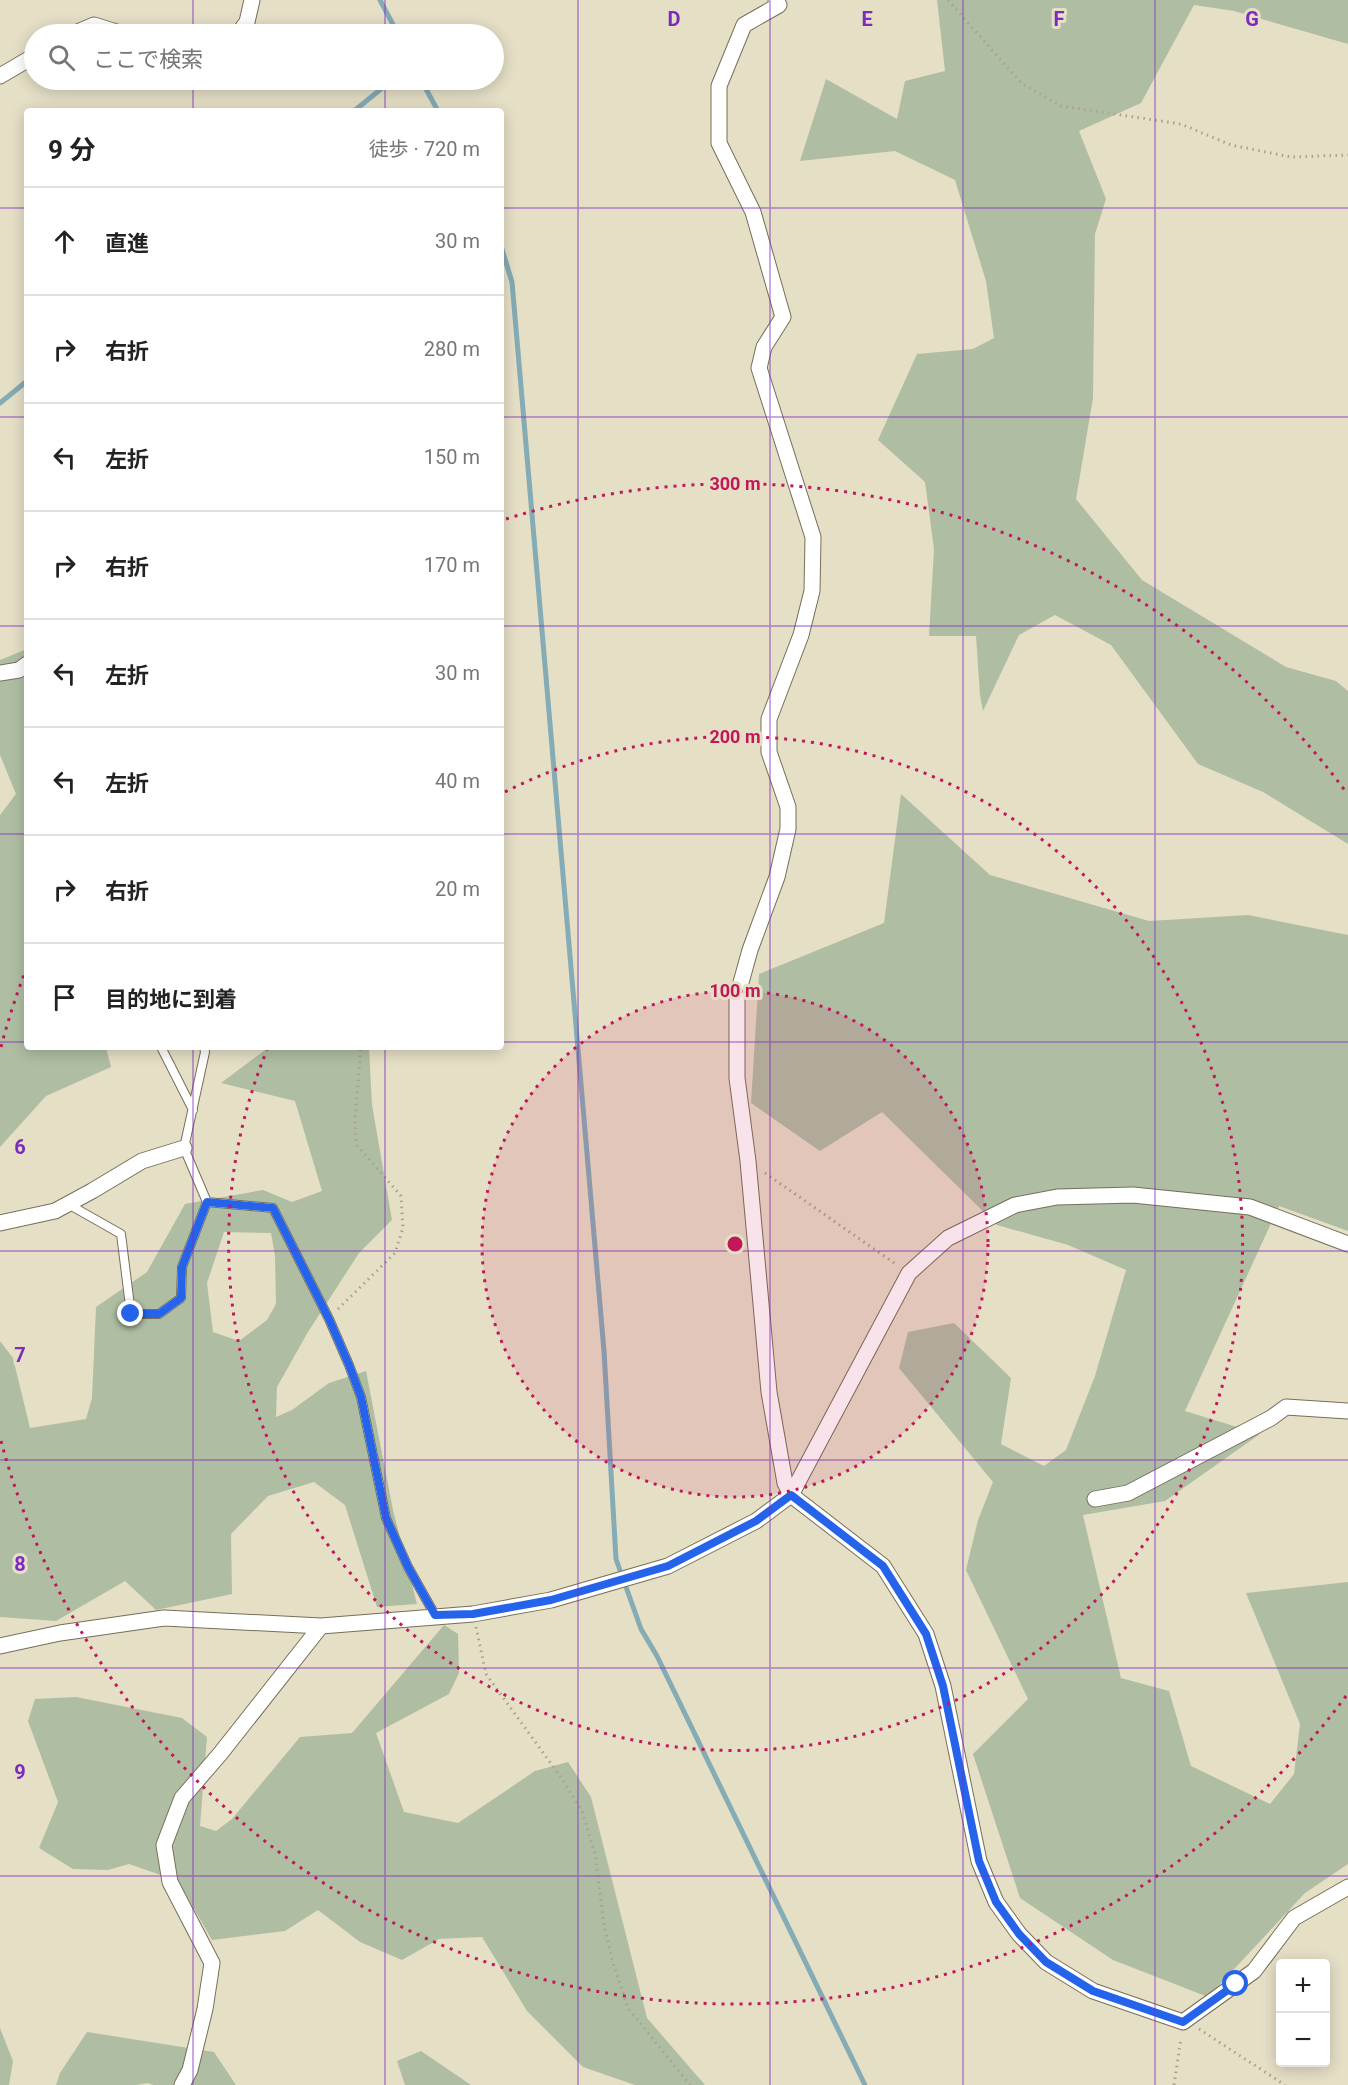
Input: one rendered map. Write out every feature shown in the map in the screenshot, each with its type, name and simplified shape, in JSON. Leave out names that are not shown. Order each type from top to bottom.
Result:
[{"type":"street","points":[[246,24],[252,0]]},
{"type":"street","points":[[776,0],[779,5],[744,24],[719,86],[719,143],[753,212],[783,317],[764,347],[759,368],[813,537],[812,591],[801,635],[769,719],[769,752],[788,807],[788,830],[777,877],[750,950],[737,997],[737,1078],[748,1161],[769,1392],[785,1483],[791,1495],[883,1566],[926,1634],[943,1686],[979,1861],[996,1902],[1019,1934],[1046,1962],[1093,1991],[1183,2022],[1254,1971],[1294,1918],[1348,1887]]},
{"type":"street","points":[[0,76],[24,62]]},
{"type":"street","points":[[0,673],[19,670],[24,666]]},
{"type":"street","points":[[0,1223],[54,1211],[142,1161],[184,1148]]},
{"type":"street","points":[[0,1646],[60,1633],[164,1618],[321,1626],[435,1615],[473,1614],[551,1600],[668,1566],[756,1521],[791,1495],[909,1273],[948,1238],[1015,1205],[1057,1197],[1133,1195],[1250,1207],[1348,1244]]},
{"type":"street","points":[[1095,1499],[1128,1493],[1271,1418],[1286,1407],[1348,1411]]},
{"type":"street","points":[[182,2085],[190,2070],[206,2009],[212,1964],[170,1882],[164,1845],[182,1798],[220,1754],[321,1626]]},
{"type":"lane","points":[[162,1050],[192,1110]]},
{"type":"lane","points":[[68,1204],[121,1234],[131,1314],[159,1314],[181,1298],[182,1267],[207,1202],[184,1148],[205,1050]]},
{"type":"lane","points":[[207,1202],[273,1208],[329,1319],[361,1397],[386,1518],[408,1567],[435,1615]]},
{"type":"path","points":[[948,0],[1021,83],[1061,106],[1181,124],[1231,145],[1291,157],[1348,155]]},
{"type":"path","points":[[329,1319],[395,1253],[403,1228],[401,1196],[356,1144],[355,1120],[362,1050]]},
{"type":"path","points":[[748,1161],[909,1273]]},
{"type":"path","points":[[473,1614],[486,1674],[560,1776],[582,1811],[595,1854],[604,1925],[613,1963],[628,2008],[690,2085]]},
{"type":"path","points":[[1174,2085],[1183,2022],[1198,2028],[1285,2085]]},
{"type":"green space","points":[[937,0],[1348,0],[1348,44],[1234,11],[1194,5],[1141,103],[1079,131],[1106,199],[1095,234],[1093,398],[1076,499],[1142,580],[1286,667],[1336,681],[1348,691],[1348,844],[1263,792],[1198,764],[1111,645],[1055,615],[1019,635],[983,711],[976,636],[929,636],[934,549],[925,482],[878,440],[917,354],[973,349],[994,338],[986,281],[955,180],[895,151],[800,161],[826,79],[897,119],[905,81],[945,71]]},
{"type":"green space","points":[[24,650],[24,1050],[107,1050],[111,1067],[46,1096],[0,1147],[0,815],[16,794],[0,755],[0,660]]},
{"type":"green space","points":[[901,794],[990,875],[1149,921],[1248,915],[1348,935],[1348,1231],[1279,1206],[1185,1411],[1260,1434],[1165,1501],[1083,1515],[1121,1678],[1169,1691],[1191,1766],[1270,1804],[1294,1774],[1300,1724],[1246,1593],[1348,1582],[1348,1864],[1305,1893],[1208,1997],[1113,1960],[1020,1898],[973,1754],[1028,1699],[966,1570],[978,1520],[993,1482],[899,1368],[908,1332],[954,1323],[1011,1378],[1001,1444],[1044,1466],[1066,1450],[1095,1376],[1126,1270],[1068,1245],[997,1225],[882,1112],[820,1151],[751,1103],[759,974],[884,923]]},
{"type":"green space","points":[[265,1050],[369,1050],[372,1105],[392,1220],[359,1253],[308,1332],[277,1387],[276,1417],[292,1410],[329,1383],[366,1371],[393,1510],[417,1604],[377,1607],[345,1505],[314,1482],[268,1496],[231,1534],[232,1594],[156,1610],[125,1581],[56,1621],[0,1617],[0,1341],[13,1358],[30,1428],[86,1419],[92,1398],[96,1307],[147,1272],[185,1204],[263,1190],[292,1202],[322,1191],[295,1101],[221,1083]],"holes":[[[224,1232],[271,1233],[275,1256],[276,1304],[267,1320],[239,1341],[213,1332],[207,1283]]]},
{"type":"green space","points":[[444,1625],[458,1634],[459,1673],[449,1694],[376,1733],[404,1812],[458,1823],[535,1771],[568,1762],[591,1797],[647,2018],[705,2085],[635,2085],[583,2067],[527,2011],[482,1937],[439,1939],[402,1960],[360,1942],[318,1910],[285,1931],[212,1940],[178,1881],[129,1864],[108,1870],[73,1869],[39,1848],[58,1802],[28,1721],[35,1699],[76,1697],[182,1718],[207,1737],[200,1826],[216,1831],[232,1819],[300,1737],[352,1733]]},
{"type":"green space","points":[[0,2028],[13,2061],[9,2085],[0,2085]]},
{"type":"green space","points":[[87,2032],[214,2052],[236,2085],[153,2085],[148,2083],[56,2085],[60,2073]]},
{"type":"green space","points":[[421,2051],[471,2085],[405,2085],[397,2061]]},
{"type":"waterway","points":[[380,0],[393,24]]},
{"type":"waterway","points":[[358,108],[380,90]]},
{"type":"waterway","points":[[426,90],[436,108]]},
{"type":"waterway","points":[[504,256],[512,282],[604,1351],[616,1559],[641,1629],[657,1656],[865,2085]]},
{"type":"waterway","points":[[0,403],[24,383]]},
{"type":"route","points":[[131,1314],[159,1314],[181,1298],[182,1267],[207,1202],[273,1208],[329,1319],[349,1365],[361,1397],[386,1518],[408,1567],[435,1615],[473,1614],[551,1600],[668,1566],[756,1521],[791,1495],[883,1566],[926,1634],[943,1686],[979,1861],[996,1902],[1019,1934],[1046,1962],[1093,1991],[1183,2022],[1236,1984]]}]
